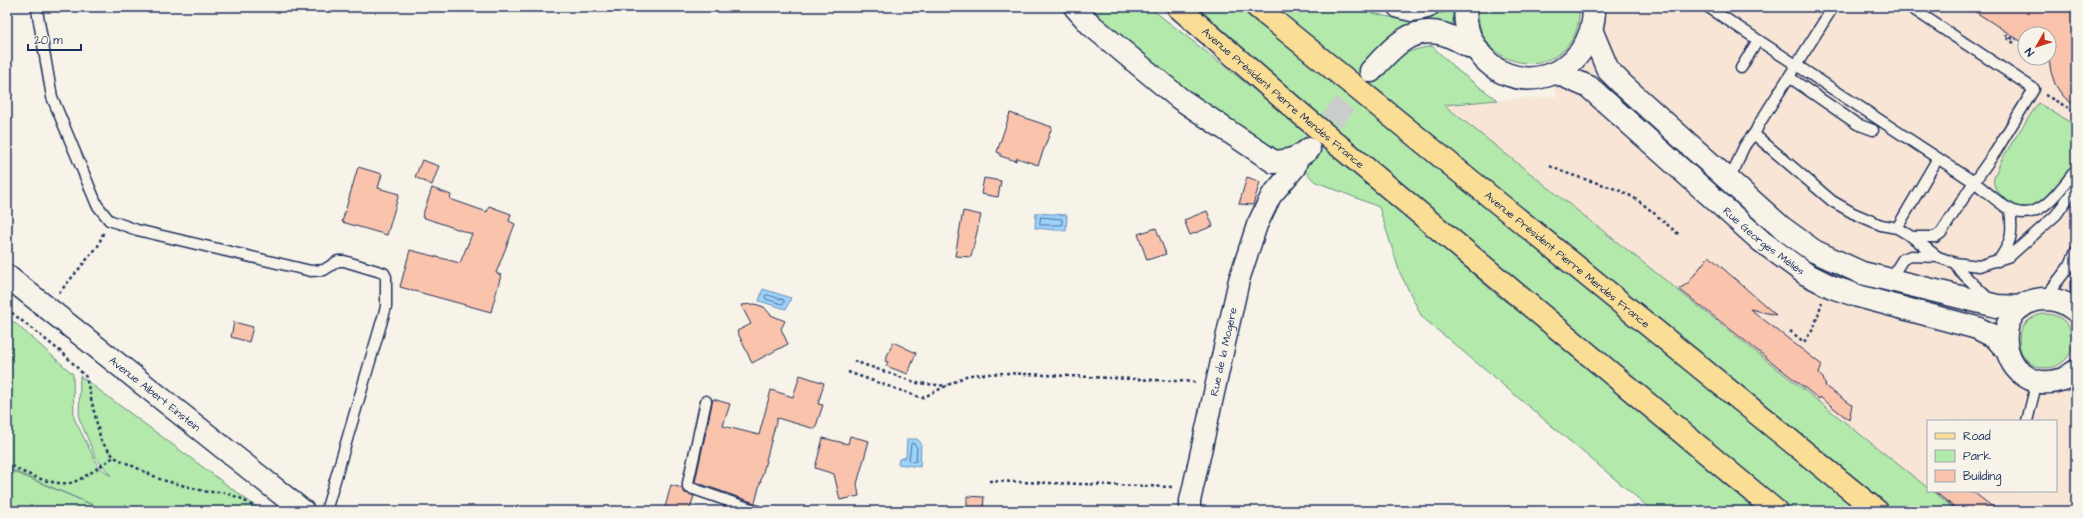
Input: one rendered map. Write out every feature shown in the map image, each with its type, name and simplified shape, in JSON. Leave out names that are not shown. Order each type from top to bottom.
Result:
[{"type":"main road","name":"Avenue Président Pierre Mendès France","points":[[1178,7],[1295,109],[1776,511]]},
{"type":"main road","name":"Avenue Président Pierre Mendès France","points":[[1257,7],[1877,511]]},
{"type":"street","points":[[1075,7],[1091,25],[1179,98],[1274,162],[1288,161],[1304,154]]},
{"type":"street","points":[[1399,7],[1412,10],[1426,7]]},
{"type":"street","points":[[1466,7],[1466,24],[1470,38],[1486,61],[1499,70],[1512,76],[1527,78],[1542,77],[1556,72],[1572,63],[1584,49],[1592,32],[1594,7]]},
{"type":"street","name":"Rue Georges Méliès","points":[[1592,32],[1608,70],[1618,81],[1781,227],[1814,251],[1862,273],[1997,306],[2021,307]]},
{"type":"street","points":[[1371,71],[1393,46],[1407,37],[1425,33],[1443,34],[1477,50]]},
{"type":"street","name":"Rue Georges Méliès","points":[[1556,72],[1589,87],[1762,241],[1806,274],[1832,287],[1858,296],[1977,328],[1995,337],[2006,350]]},
{"type":"street","points":[[1270,196],[1295,168],[1304,154]]},
{"type":"street","points":[[1270,196],[1274,162]]},
{"type":"street","name":"Rue de la Mogère","points":[[1190,511],[1193,488],[1239,280],[1257,225],[1270,196]]},
{"type":"street","name":"Avenue Albert Einstein","points":[[7,276],[304,511]]},
{"type":"street","points":[[2076,311],[2067,304],[2056,300],[2044,298],[2032,301],[2021,307],[2011,319],[2005,334],[2006,350],[2013,366],[2026,377],[2043,382],[2061,380],[2076,371]]},
{"type":"lane","points":[[38,7],[36,10],[52,97],[97,205],[109,220],[152,234],[311,271],[324,270],[338,261],[344,261],[384,273],[386,277],[386,307],[326,511]]},
{"type":"lane","points":[[1708,7],[1974,182],[2010,209],[2022,212],[2038,210],[2048,204],[2076,170]]},
{"type":"lane","points":[[1728,178],[1737,166],[1744,146],[1756,135],[1759,124],[1833,7]]},
{"type":"lane","points":[[1910,7],[2034,89],[1941,233],[1935,237],[1912,237]]},
{"type":"lane","points":[[1740,68],[1758,40]]},
{"type":"lane","points":[[1789,77],[1856,124],[1873,130]]},
{"type":"lane","points":[[1756,135],[1832,201],[1853,214],[1897,228],[1912,237],[1938,257]]},
{"type":"lane","points":[[1897,228],[1938,158]]},
{"type":"lane","points":[[1886,279],[1894,273],[1903,259],[1911,256],[1938,257],[1955,263],[1979,266],[2010,256],[2052,218],[2076,187]]},
{"type":"lane","points":[[1998,261],[2011,241],[2012,223],[2010,209]]},
{"type":"lane","points":[[2044,298],[2070,266],[2076,251]]},
{"type":"lane","points":[[1955,263],[1974,287],[1997,306]]},
{"type":"lane","points":[[2076,283],[2076,289]]},
{"type":"lane","points":[[2027,420],[2037,381]]},
{"type":"lane","points":[[706,401],[688,488],[757,511]]},
{"type":"path","points":[[2014,42],[2005,37],[2006,35],[2015,40],[2016,39]]},
{"type":"path","points":[[2034,89],[2076,112]]},
{"type":"path","points":[[1550,166],[1565,174],[1618,190],[1632,196],[1658,215],[1680,235]]},
{"type":"path","points":[[46,308],[98,246],[109,220]]},
{"type":"path","points":[[1790,331],[1804,342],[1814,328],[1822,300]]},
{"type":"path","points":[[7,309],[65,355],[86,377],[101,441],[114,457],[162,480],[208,492],[222,492],[240,498],[261,511]]},
{"type":"path","points":[[854,360],[917,383],[947,386]]},
{"type":"path","points":[[848,372],[922,398],[968,375],[1005,373],[1202,383]]},
{"type":"path","points":[[7,463],[42,479],[62,484],[74,482],[114,457]]},
{"type":"path","points":[[989,481],[1174,487]]},
{"type":"shaded area","points":[[1579,7],[2076,7],[2076,511],[1957,511],[1933,492],[2057,492],[2057,420],[1927,420],[1927,487],[1443,105],[1557,96],[1542,62],[1554,57],[1564,50],[1572,39],[1577,28]]},
{"type":"green space","points":[[1083,7],[1149,7],[1325,145],[1497,295],[1554,338],[1760,511],[1653,511],[1422,317],[1400,273],[1379,207],[1314,181],[1304,170],[1316,152],[1303,140],[1297,148],[1272,154],[1171,86]]},
{"type":"green space","points":[[1197,7],[1240,7],[1581,285],[1866,511],[1789,511],[1318,114]]},
{"type":"green space","points":[[1276,7],[1348,7],[1398,19],[1421,18],[1453,10],[1453,28],[1367,67],[1381,79],[1392,65],[1402,56],[1414,50],[1432,46],[1457,70],[1497,100],[1444,105],[1927,487],[1927,492],[1933,492],[1957,511],[1893,511],[1854,477],[1612,284],[1381,92],[1332,55]]},
{"type":"green space","points":[[1478,7],[1579,7],[1576,31],[1565,49],[1548,59],[1529,63],[1510,59],[1493,49],[1482,32]]},
{"type":"green space","points":[[2038,103],[2076,126],[2076,165],[2045,200],[2026,208],[2016,205],[2004,198],[1996,189],[1994,178],[2002,160]]},
{"type":"green space","points":[[2041,314],[2051,314],[2061,318],[2069,326],[2073,336],[2073,346],[2069,356],[2061,364],[2051,368],[2041,368],[2031,364],[2023,356],[2019,346],[2019,336],[2023,326],[2031,318]]},
{"type":"green space","points":[[7,318],[15,323],[73,374],[74,418],[98,466],[111,476],[95,456],[79,418],[80,376],[262,511],[7,511],[7,469],[100,508],[7,468]]},
{"type":"water","points":[[1036,213],[1067,215],[1066,231],[1035,228]]},
{"type":"water","points":[[763,289],[791,298],[786,309],[759,301]]},
{"type":"water","points":[[907,439],[917,439],[921,443],[920,467],[898,464],[899,459],[906,457]]},
{"type":"building","points":[[1968,7],[2076,7],[2076,107],[2062,95],[2055,84],[2051,72],[2050,66],[2057,66],[2057,26],[2017,26],[2017,39]]},
{"type":"building","points":[[1010,113],[1052,127],[1038,165],[1017,158],[1016,161],[1000,156],[1000,153],[997,152]]},
{"type":"building","points":[[422,160],[439,166],[432,185],[415,177]]},
{"type":"building","points":[[358,167],[382,174],[378,188],[399,194],[387,235],[342,222]]},
{"type":"building","points":[[1247,177],[1260,182],[1253,205],[1239,204]]},
{"type":"building","points":[[984,178],[1001,181],[998,197],[981,194]]},
{"type":"building","points":[[432,188],[451,195],[450,199],[487,212],[489,206],[511,214],[509,221],[515,224],[496,273],[501,275],[491,312],[400,287],[410,250],[460,263],[472,234],[422,217]]},
{"type":"building","points":[[963,211],[981,215],[971,257],[955,256]]},
{"type":"building","points":[[1207,211],[1213,226],[1190,235],[1184,220]]},
{"type":"building","points":[[1156,228],[1166,254],[1147,260],[1138,234]]},
{"type":"building","points":[[1709,256],[1776,315],[1750,309],[1822,365],[1819,374],[1823,378],[1826,387],[1852,405],[1849,420],[1820,397],[1819,399],[1679,289],[1688,283]]},
{"type":"building","points":[[755,304],[764,307],[771,315],[785,321],[781,329],[788,344],[752,363],[737,331],[751,324],[741,305]]},
{"type":"building","points":[[234,322],[253,327],[249,342],[231,337]]},
{"type":"building","points":[[893,342],[916,353],[908,374],[886,366],[888,362],[885,361]]},
{"type":"building","points":[[800,375],[824,383],[818,404],[823,405],[815,429],[777,418],[755,503],[695,482],[713,399],[730,404],[723,426],[759,435],[771,390],[793,397]]},
{"type":"building","points":[[850,436],[869,441],[857,484],[859,496],[840,500],[834,474],[815,468],[823,438],[848,444]]},
{"type":"building","points":[[671,485],[682,488],[685,493],[694,496],[689,511],[664,511]]},
{"type":"building","points":[[1935,492],[1973,492],[1998,511],[1959,511]]},
{"type":"building","points":[[967,496],[984,497],[983,511],[967,511]]},
{"type":"tunnel","points":[[1311,147],[1369,73]]}]
